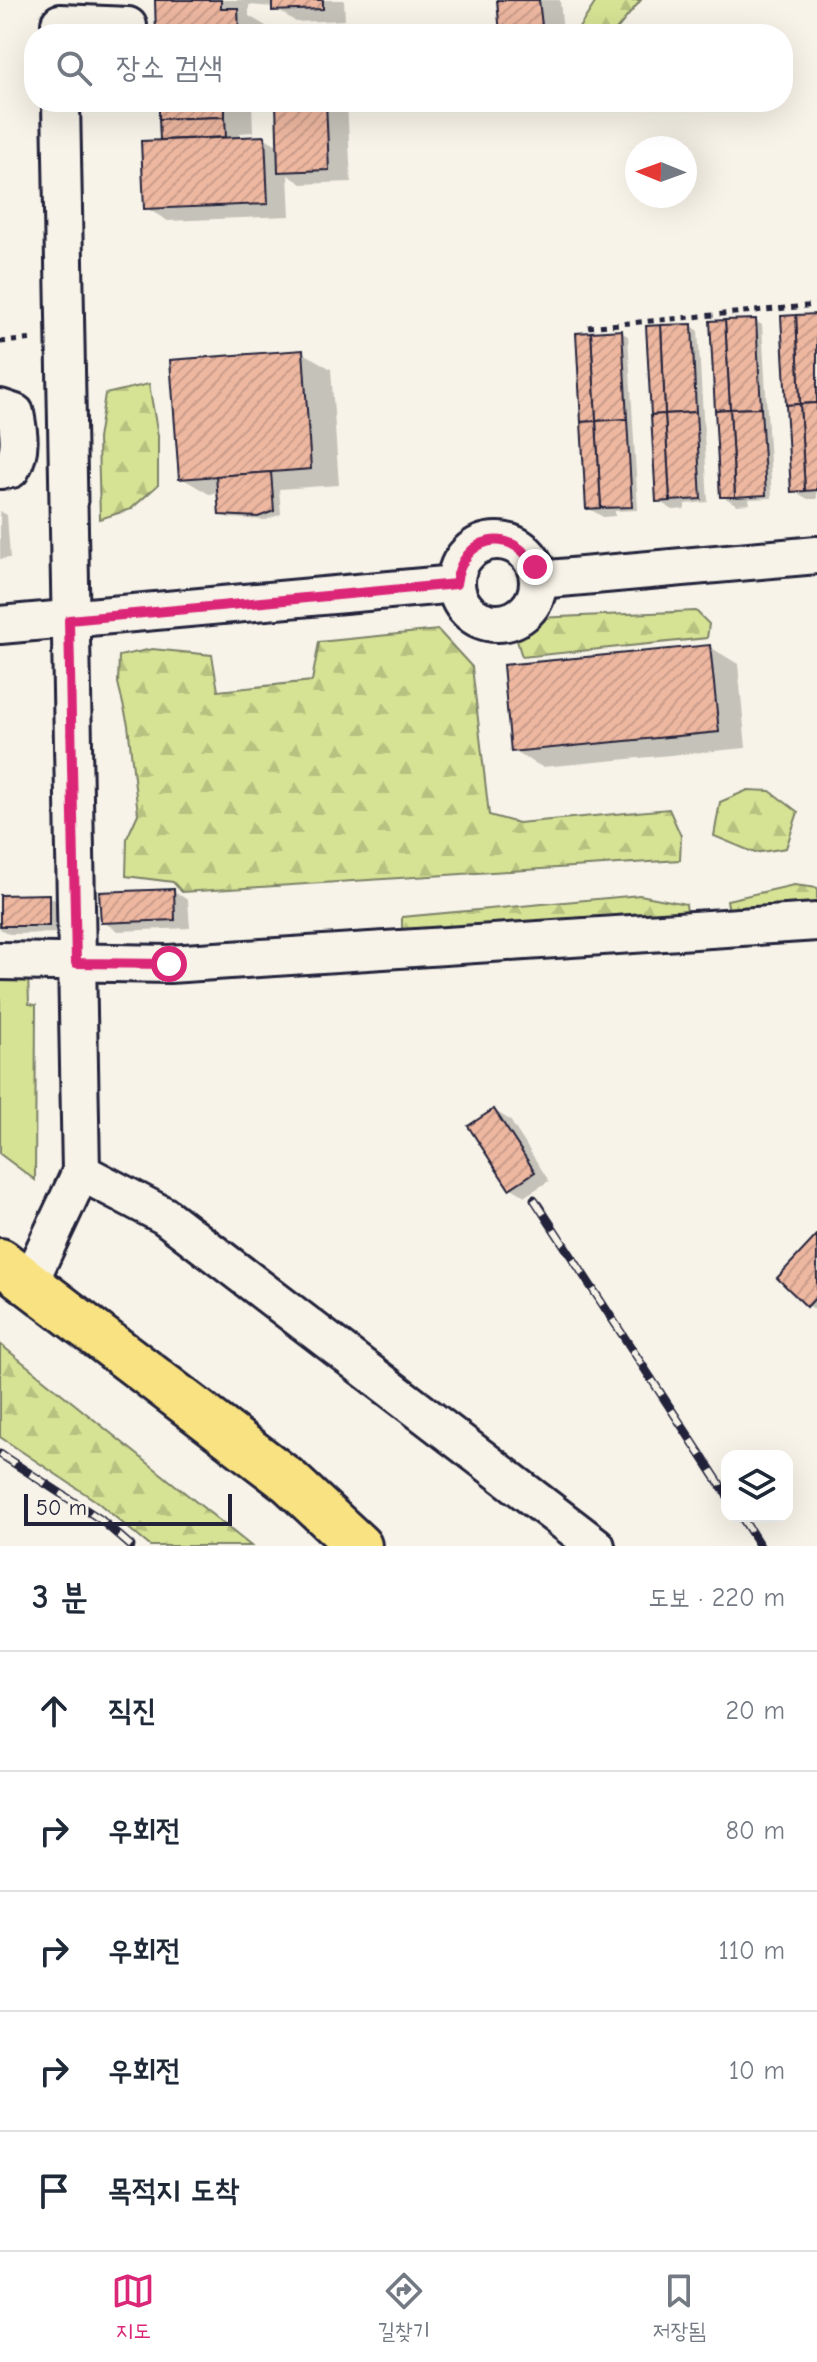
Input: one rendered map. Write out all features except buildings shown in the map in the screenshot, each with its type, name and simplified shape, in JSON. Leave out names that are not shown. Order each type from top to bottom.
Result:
[{"type":"highway","points":[[14,1272],[289,1481],[359,1546]]},
{"type":"lane","points":[[60,19],[109,24]]},
{"type":"lane","points":[[14,1272],[81,1172],[61,112]]},
{"type":"lane","points":[[0,470],[11,469],[18,458],[9,421],[65,434]]},
{"type":"lane","points":[[495,540],[520,547],[535,567],[538,580],[531,604],[511,620],[499,623],[474,616],[458,596],[456,584],[457,571],[471,550],[495,540]]},
{"type":"lane","points":[[538,580],[817,555]]},
{"type":"lane","points":[[0,625],[456,584]]},
{"type":"lane","points":[[0,961],[169,964],[817,922]]},
{"type":"lane","points":[[81,1172],[165,1216],[596,1546]]},
{"type":"path","points":[[588,327],[817,305]]},
{"type":"green space","points":[[597,0],[641,0],[621,24],[581,24]]},
{"type":"green space","points":[[149,384],[158,436],[158,485],[131,509],[100,519],[98,439],[105,394]]},
{"type":"green space","points":[[696,611],[709,624],[707,638],[522,657],[516,637],[536,618]]},
{"type":"green space","points":[[438,630],[472,667],[489,815],[518,823],[669,809],[681,836],[680,860],[182,892],[173,882],[126,876],[127,838],[138,814],[128,725],[118,683],[119,656],[152,649],[212,655],[218,691],[312,681],[319,642]]},
{"type":"green space","points":[[748,790],[770,791],[798,812],[786,848],[755,853],[714,836],[720,802]]},
{"type":"green space","points":[[794,885],[817,888],[817,915],[730,919],[727,900]]},
{"type":"green space","points":[[640,895],[686,904],[688,923],[402,941],[402,917]]},
{"type":"green space","points":[[0,971],[28,972],[29,1004],[36,1005],[35,1180],[0,1154]]},
{"type":"green space","points":[[0,1344],[251,1546],[150,1546],[96,1501],[0,1437]]},
{"type":"railway","points":[[534,1199],[721,1486]]},
{"type":"railway","points":[[0,1454],[100,1519],[131,1546]]},
{"type":"railway","points":[[745,1522],[760,1546]]},
{"type":"route","points":[[169,964],[76,963],[69,620],[456,584],[457,571],[463,559],[482,543],[495,540],[520,547],[535,567]]}]
